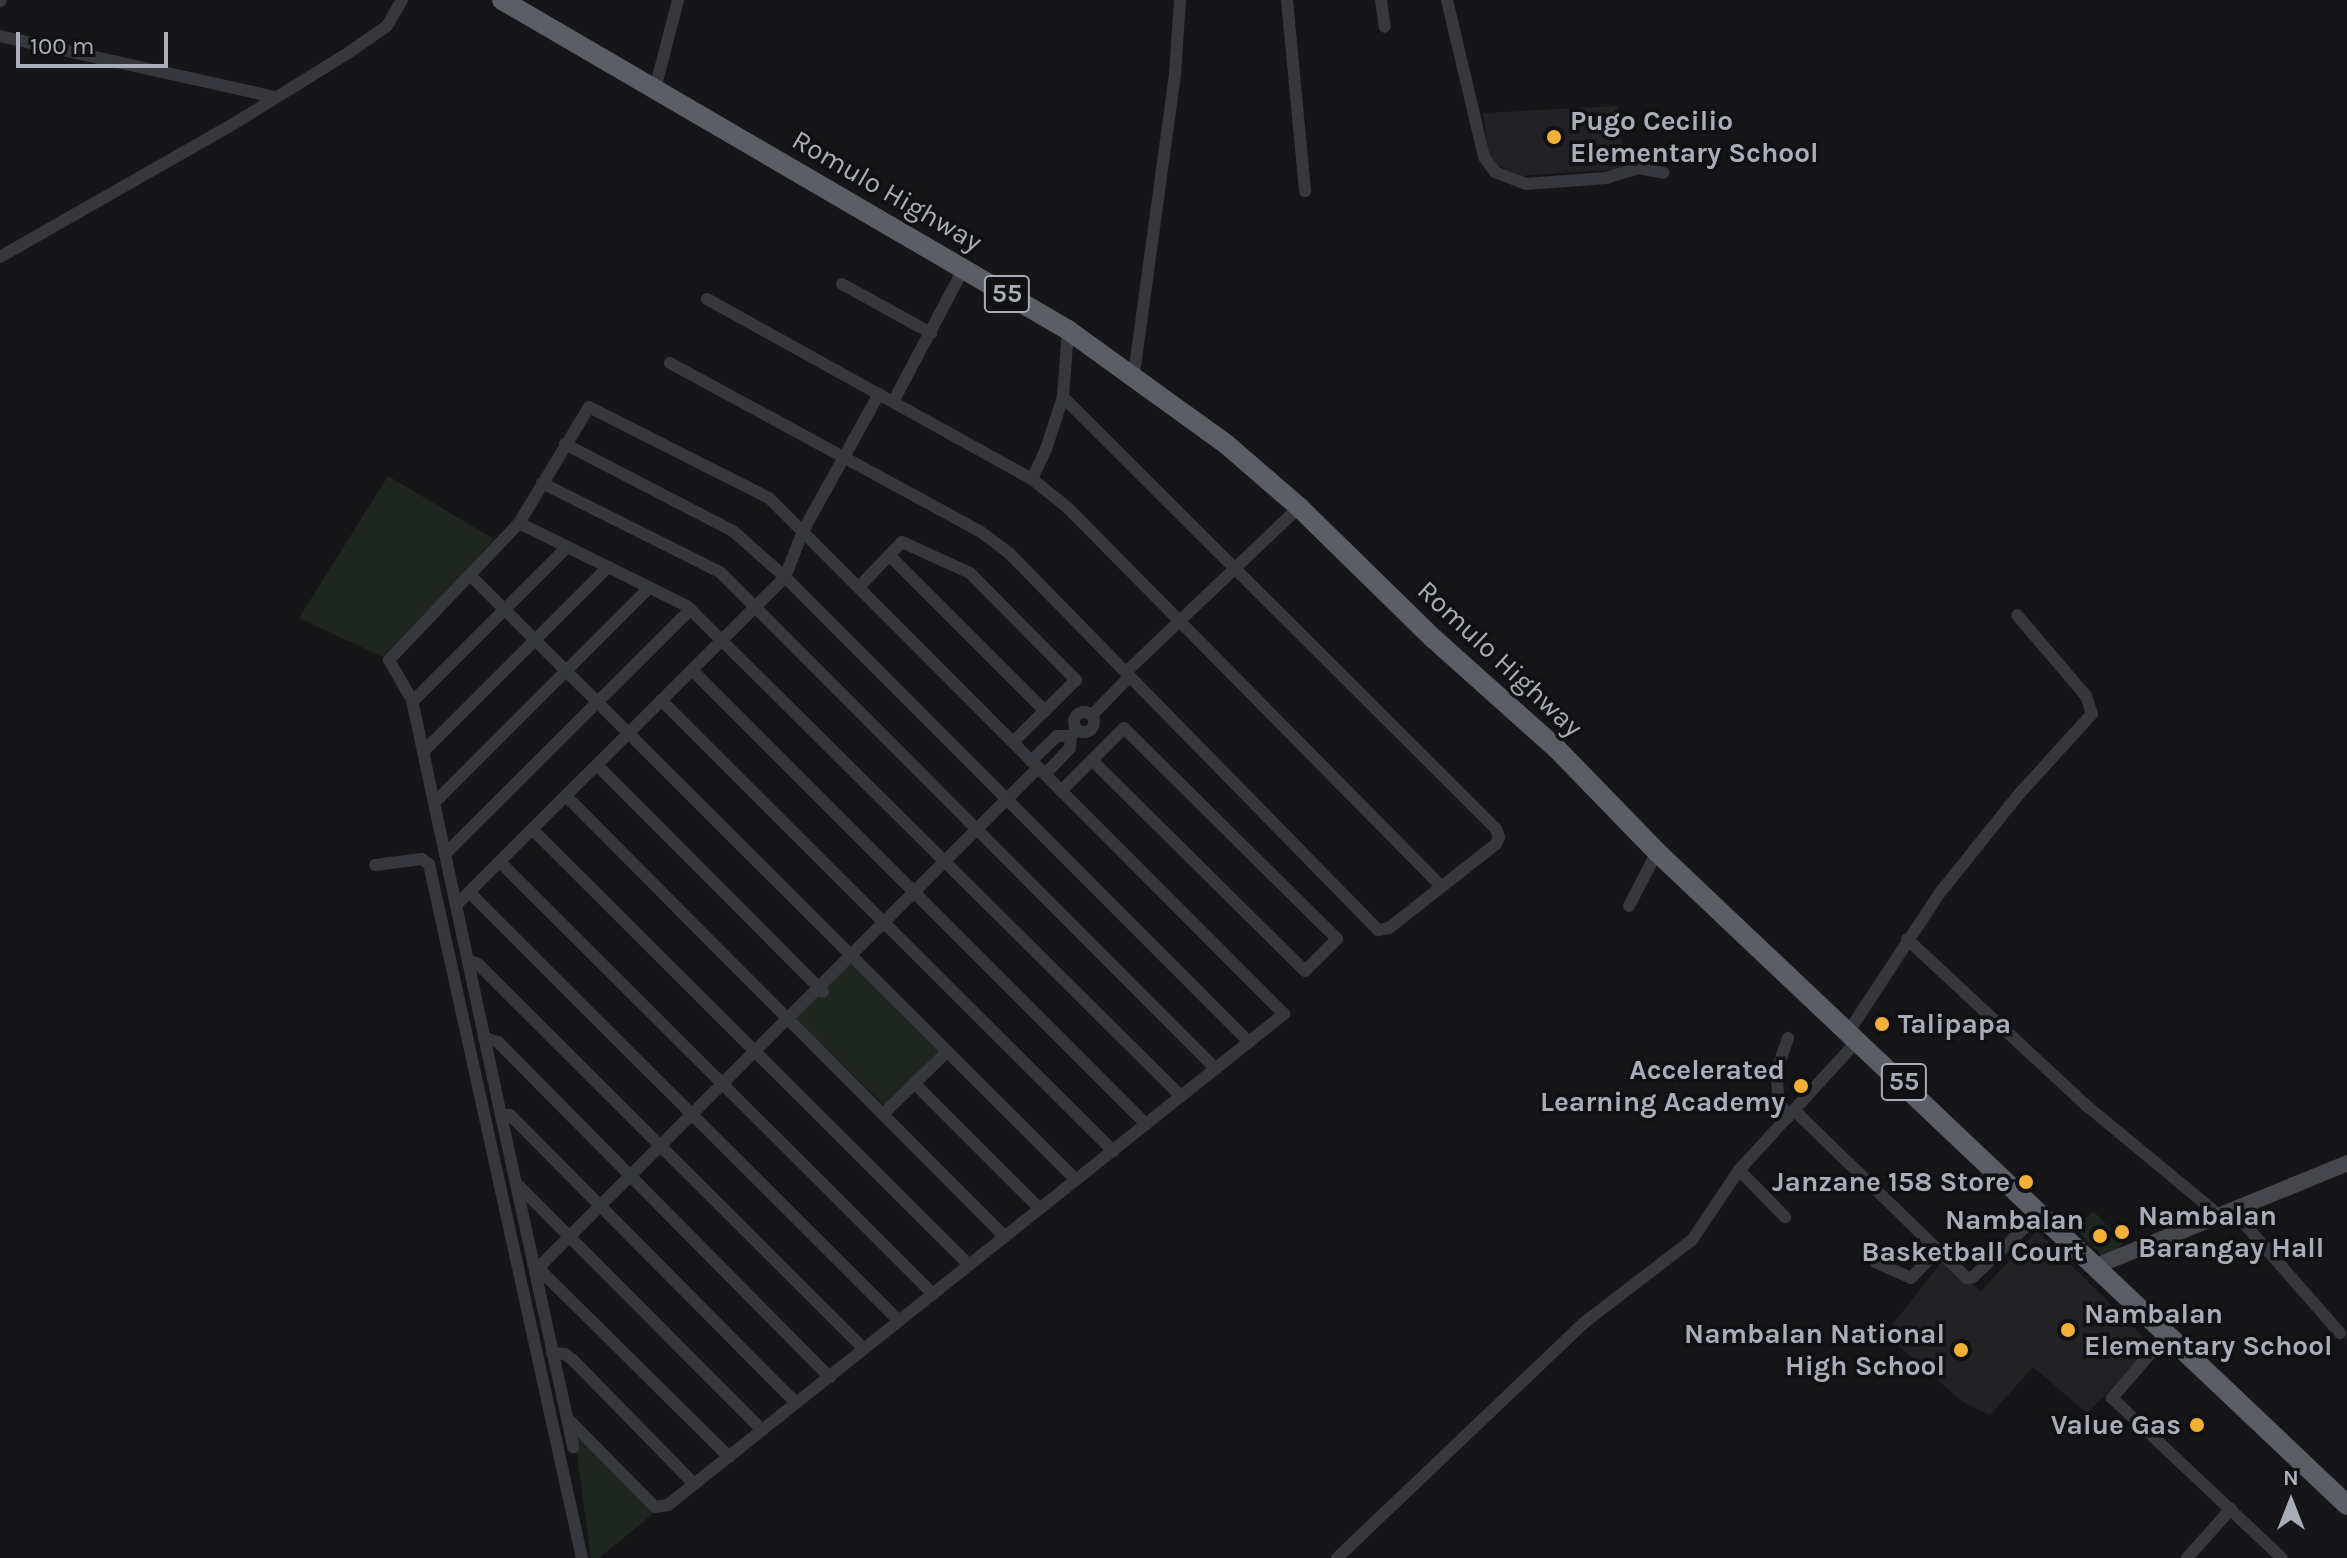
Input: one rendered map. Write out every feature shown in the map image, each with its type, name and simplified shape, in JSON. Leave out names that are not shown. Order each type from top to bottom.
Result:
[{"type":"highway","name":"Romulo Highway","points":[[502,0],[1068,330],[1200,423],[1299,507],[1434,639],[1556,748],[1657,852],[1854,1035],[2347,1505]]},
{"type":"main road","points":[[2094,1267],[2347,1163]]},
{"type":"street","points":[[0,257],[276,97],[375,35],[387,26],[402,0]]},
{"type":"street","points":[[655,89],[678,0]]},
{"type":"street","points":[[1134,374],[1175,74],[1180,0]]},
{"type":"street","points":[[1287,0],[1305,191]]},
{"type":"street","points":[[1381,0],[1385,27]]},
{"type":"street","points":[[1447,0],[1484,157],[1495,172],[1526,184],[1606,178],[1639,168],[1664,173]]},
{"type":"street","points":[[0,36],[276,97]]},
{"type":"street","points":[[893,402],[964,268]]},
{"type":"street","points":[[842,284],[931,333]]},
{"type":"street","points":[[707,299],[1032,479],[1068,508],[1441,886]]},
{"type":"street","points":[[1032,479],[1046,449],[1063,397],[1068,330]]},
{"type":"street","points":[[670,363],[993,540],[1378,930],[1389,928],[1496,844],[1499,833],[1063,397]]},
{"type":"street","points":[[456,905],[785,577],[803,531],[879,394]]},
{"type":"street","points":[[567,1418],[655,1507],[668,1505],[1284,1014],[803,531],[761,494],[589,407],[519,523],[389,660],[412,702],[573,1447]]},
{"type":"street","points":[[565,444],[733,531],[785,577],[1249,1042]]},
{"type":"street","points":[[542,483],[720,572],[1216,1069]]},
{"type":"street","points":[[535,1267],[569,1237],[788,1018],[821,990],[851,955],[1038,768],[1070,748],[1077,715],[1086,712],[1092,715],[1180,621],[1299,507]]},
{"type":"street","points":[[519,523],[691,609],[1181,1096]]},
{"type":"street","points":[[859,587],[902,542],[970,573],[1076,680],[1013,742]]},
{"type":"street","points":[[412,702],[567,547]]},
{"type":"street","points":[[889,555],[1045,711]]},
{"type":"street","points":[[423,752],[608,567]]},
{"type":"street","points":[[470,575],[1076,1180]]},
{"type":"street","points":[[434,803],[650,587]]},
{"type":"street","points":[[445,854],[691,609]]},
{"type":"street","points":[[1337,1558],[1585,1322],[1692,1240],[1739,1170],[1791,1114],[1854,1035],[1907,939],[2020,793],[2092,714],[2086,696],[2017,615]]},
{"type":"street","points":[[692,670],[1146,1124]]},
{"type":"street","points":[[661,700],[1113,1151]]},
{"type":"street","points":[[1061,791],[1092,760],[1124,728],[1337,939],[1305,971],[1092,760]]},
{"type":"street","points":[[1038,768],[1057,736],[1074,733]]},
{"type":"street","points":[[597,765],[821,990]]},
{"type":"street","points":[[566,796],[1005,1237]]},
{"type":"street","points":[[532,829],[969,1265]]},
{"type":"street","points":[[1629,906],[1657,852]]},
{"type":"street","points":[[375,865],[422,859],[429,864],[582,1558]]},
{"type":"street","points":[[500,862],[933,1294]]},
{"type":"street","points":[[469,892],[899,1321]]},
{"type":"street","points":[[1907,939],[2087,1106],[2227,1214],[2340,1333]]},
{"type":"street","points":[[468,960],[478,964],[864,1349]]},
{"type":"street","points":[[484,1038],[498,1042],[830,1377]]},
{"type":"street","points":[[1788,1038],[1777,1070],[1780,1105],[1967,1278],[1973,1277],[2039,1214]]},
{"type":"street","points":[[883,1114],[947,1052]]},
{"type":"street","points":[[914,1083],[1040,1209]]},
{"type":"street","points":[[501,1115],[510,1115],[796,1403]]},
{"type":"street","points":[[1739,1170],[1785,1217]]},
{"type":"street","points":[[516,1183],[762,1430]]},
{"type":"street","points":[[1875,1262],[1911,1278],[1938,1250]]},
{"type":"street","points":[[535,1267],[729,1457]]},
{"type":"street","points":[[2168,1333],[2112,1398],[2282,1558]]},
{"type":"street","points":[[552,1353],[565,1354],[573,1360],[694,1484]]},
{"type":"street","points":[[2187,1558],[2231,1509]]},
{"type":"shaded area","name":"Pugo Cecilio Elementary School","points":[[1618,106],[1624,161],[1620,169],[1522,176],[1490,162],[1483,113]]},
{"type":"shaded area","points":[[388,476],[494,539],[389,660],[299,618]]},
{"type":"shaded area","points":[[850,962],[943,1052],[888,1108],[795,1019]]},
{"type":"shaded area","name":"Nambalan Basketball Court","points":[[2093,1211],[2124,1242],[2106,1260],[2075,1229]]},
{"type":"shaded area","points":[[2037,1231],[2153,1347],[2087,1413],[2033,1367],[1990,1415],[1963,1402],[1885,1334],[1943,1260],[1981,1291]]},
{"type":"shaded area","points":[[574,1434],[654,1513],[599,1558],[591,1558]]},
{"type":"place","name":"Pugo Cecilio Elementary School","points":[[1554,137]]},
{"type":"place","name":"Talipapa","points":[[1882,1024]]},
{"type":"place","name":"Accelerated Learning Academy","points":[[1801,1086]]},
{"type":"place","name":"Janzane 158 Store","points":[[2026,1182]]},
{"type":"place","name":"Nambalan Barangay Hall","points":[[2122,1232]]},
{"type":"place","name":"Nambalan Basketball Court","points":[[2100,1236]]},
{"type":"place","name":"Nambalan Elementary School","points":[[2068,1330]]},
{"type":"place","name":"Nambalan National High School","points":[[1961,1350]]},
{"type":"place","name":"Value Gas","points":[[2197,1425]]}]
